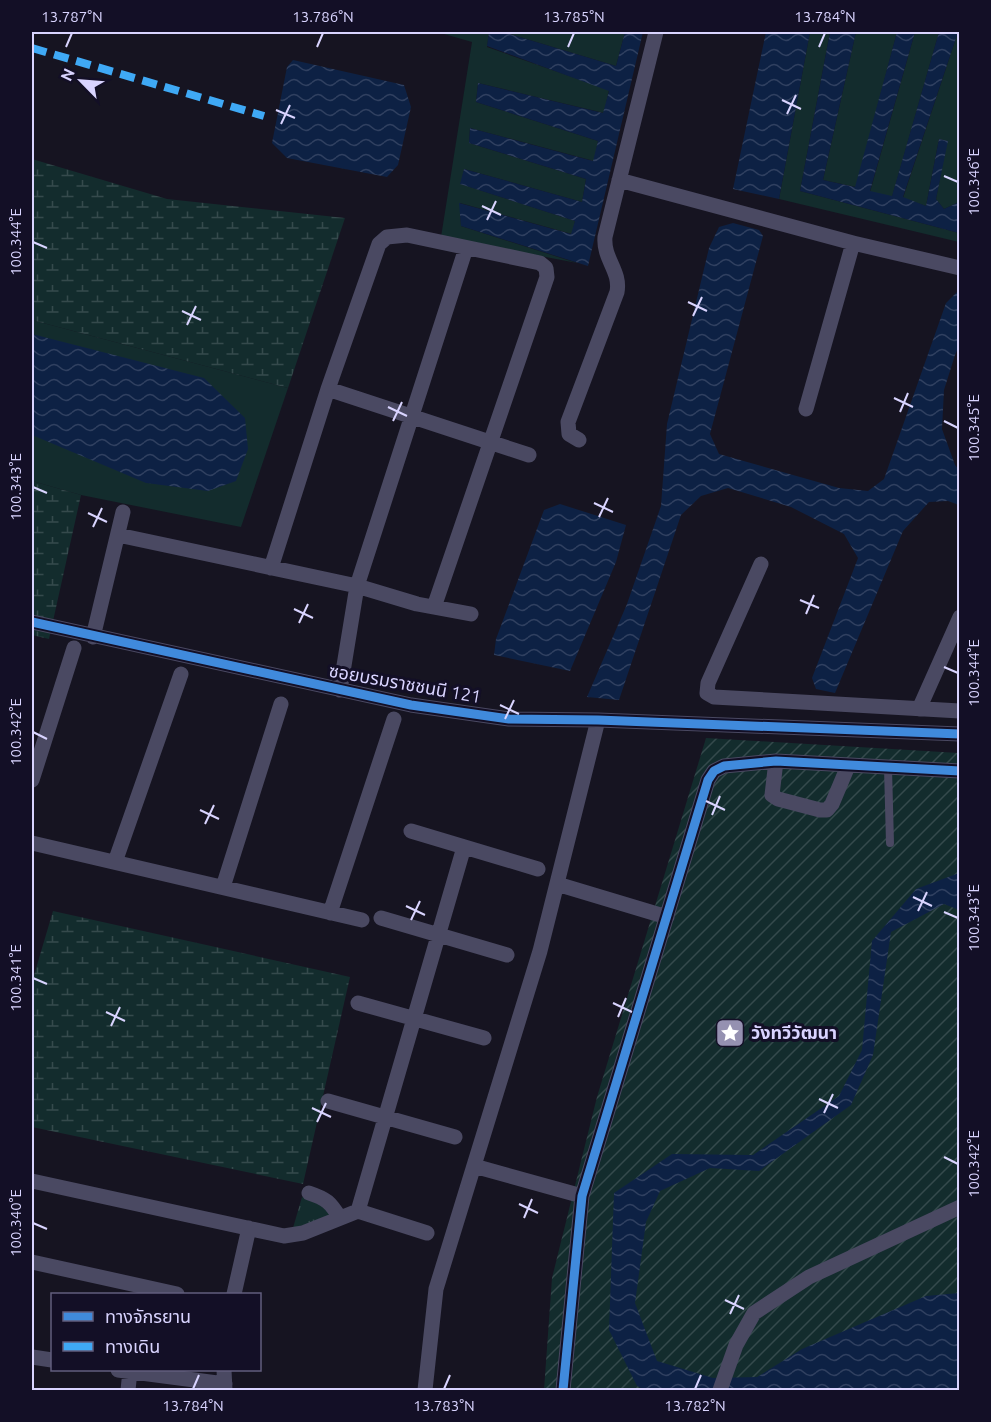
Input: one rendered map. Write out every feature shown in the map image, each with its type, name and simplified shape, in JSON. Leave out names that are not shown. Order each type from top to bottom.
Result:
[{"type":"street","points":[[579,440],[568,434],[568,422],[619,282],[604,247],[656,32]]},
{"type":"street","points":[[619,180],[853,243],[960,268]]},
{"type":"street","points":[[271,568],[328,389],[379,244],[387,237],[407,235],[540,263],[546,268],[547,277],[434,607]]},
{"type":"street","points":[[806,409],[853,243]]},
{"type":"street","points":[[340,690],[357,586],[466,248]]},
{"type":"street","points":[[328,389],[529,455]]},
{"type":"street","points":[[93,637],[123,512]]},
{"type":"street","points":[[118,535],[357,586],[417,604],[471,614]]},
{"type":"street","points":[[761,564],[708,683],[707,693],[714,697],[960,711]]},
{"type":"street","points":[[919,709],[960,617]]},
{"type":"street","name":"ซอยบรมราชชนนี 121","points":[[32,622],[411,705],[509,719],[598,720],[960,734]]},
{"type":"street","points":[[32,780],[74,648]]},
{"type":"street","points":[[115,862],[181,674]]},
{"type":"street","points":[[223,887],[281,704]]},
{"type":"street","points":[[330,913],[394,719]]},
{"type":"street","points":[[425,1390],[436,1289],[540,951],[598,720]]},
{"type":"street","points":[[776,761],[772,795],[778,799],[820,810],[827,810],[832,804],[848,766]]},
{"type":"street","points":[[563,1390],[582,1196],[708,780],[714,771],[724,766],[776,761],[960,771]]},
{"type":"street","points":[[411,831],[538,869]]},
{"type":"street","points":[[32,843],[362,920]]},
{"type":"street","points":[[358,1211],[440,936],[464,847]]},
{"type":"street","points":[[556,884],[667,917]]},
{"type":"street","points":[[381,918],[507,956]]},
{"type":"street","points":[[358,1003],[484,1038]]},
{"type":"street","points":[[328,1101],[455,1137]]},
{"type":"street","points":[[474,1166],[582,1196]]},
{"type":"street","points":[[32,1181],[293,1236],[358,1211],[427,1233]]},
{"type":"street","points":[[309,1193],[331,1203],[340,1218]]},
{"type":"street","points":[[723,1383],[736,1346],[754,1313],[809,1277],[960,1207]]},
{"type":"street","points":[[234,1293],[249,1228]]},
{"type":"street","points":[[32,1262],[172,1293]]},
{"type":"street","points":[[32,1357],[51,1360]]},
{"type":"street","points":[[124,1371],[128,1390]]},
{"type":"street","points":[[133,1371],[225,1381]]},
{"type":"lane","points":[[888,768],[890,843]]},
{"type":"green space","points":[[437,32],[489,32],[487,47],[609,90],[604,113],[478,83],[476,102],[598,141],[594,161],[470,128],[469,143],[586,179],[582,202],[464,169],[461,184],[575,221],[572,234],[460,203],[461,226],[577,263],[441,237],[472,42]]},
{"type":"green space","points":[[503,32],[625,32],[616,66]]},
{"type":"green space","points":[[810,32],[830,32],[800,191],[959,233],[959,242],[779,199]]},
{"type":"green space","points":[[856,32],[897,32],[856,187],[823,180]]},
{"type":"green space","points":[[915,32],[939,32],[892,197],[870,192]]},
{"type":"green space","points":[[958,32],[959,202],[944,209],[936,199],[947,141],[939,139],[926,206],[903,198]]},
{"type":"green space","points":[[32,159],[167,199],[345,218],[288,388],[32,320]]},
{"type":"green space","points":[[32,320],[288,388],[241,527],[81,495],[32,481]]},
{"type":"green space","points":[[32,481],[81,495],[49,639],[32,635]]},
{"type":"green space","name":"วังทวีวัฒนา","points":[[706,738],[959,753],[959,1390],[544,1390],[552,1278],[597,1097]]},
{"type":"green space","points":[[53,911],[350,977],[303,1184],[32,1127],[32,982]]},
{"type":"green space","points":[[302,1197],[326,1203],[333,1214],[322,1221],[293,1228]]},
{"type":"water","points":[[489,32],[503,32],[616,66],[625,32],[643,32],[588,266],[461,226],[459,203],[571,234],[575,221],[460,184],[464,169],[582,202],[586,179],[469,143],[470,128],[593,161],[598,141],[476,102],[478,83],[603,113],[609,91],[487,46]]},
{"type":"water","points":[[766,32],[810,32],[779,199],[733,189]]},
{"type":"water","points":[[830,32],[856,32],[823,180],[855,187],[897,32],[915,32],[870,191],[892,196],[939,32],[958,32],[903,197],[926,206],[939,139],[948,141],[936,199],[944,209],[959,202],[959,233],[800,191]]},
{"type":"water","points":[[293,60],[404,85],[411,107],[398,165],[387,177],[287,158],[272,143],[287,67]]},
{"type":"water","points":[[733,223],[759,230],[763,236],[710,434],[719,454],[839,488],[868,491],[884,479],[946,303],[959,290],[959,346],[944,390],[942,429],[959,470],[959,505],[948,501],[929,502],[903,531],[835,693],[816,689],[812,678],[858,558],[844,534],[791,507],[728,488],[701,496],[681,515],[619,700],[587,697],[627,604],[661,506],[667,424],[709,248],[719,227]]},
{"type":"water","points":[[32,334],[204,378],[245,418],[248,449],[236,481],[208,491],[146,483],[32,435]]},
{"type":"water","points":[[560,504],[626,525],[616,562],[570,671],[494,655],[496,639],[544,510]]},
{"type":"water","points":[[959,873],[959,910],[944,904],[891,932],[873,1055],[851,1105],[759,1171],[710,1168],[660,1191],[646,1222],[635,1303],[657,1361],[713,1378],[757,1377],[802,1349],[926,1296],[959,1293],[959,1390],[645,1390],[637,1386],[609,1330],[614,1193],[672,1154],[753,1155],[839,1096],[862,1050],[872,941],[916,889]]},
{"type":"marked path","points":[[32,48],[264,116]]},
{"type":"cycle path","points":[[32,622],[411,705],[509,719],[598,720],[960,734]]},
{"type":"cycle path","points":[[563,1390],[582,1196],[708,780],[714,771],[724,766],[776,761],[960,771]]},
{"type":"place","name":"วังทวีวัฒนา","points":[[730,1033]]}]
